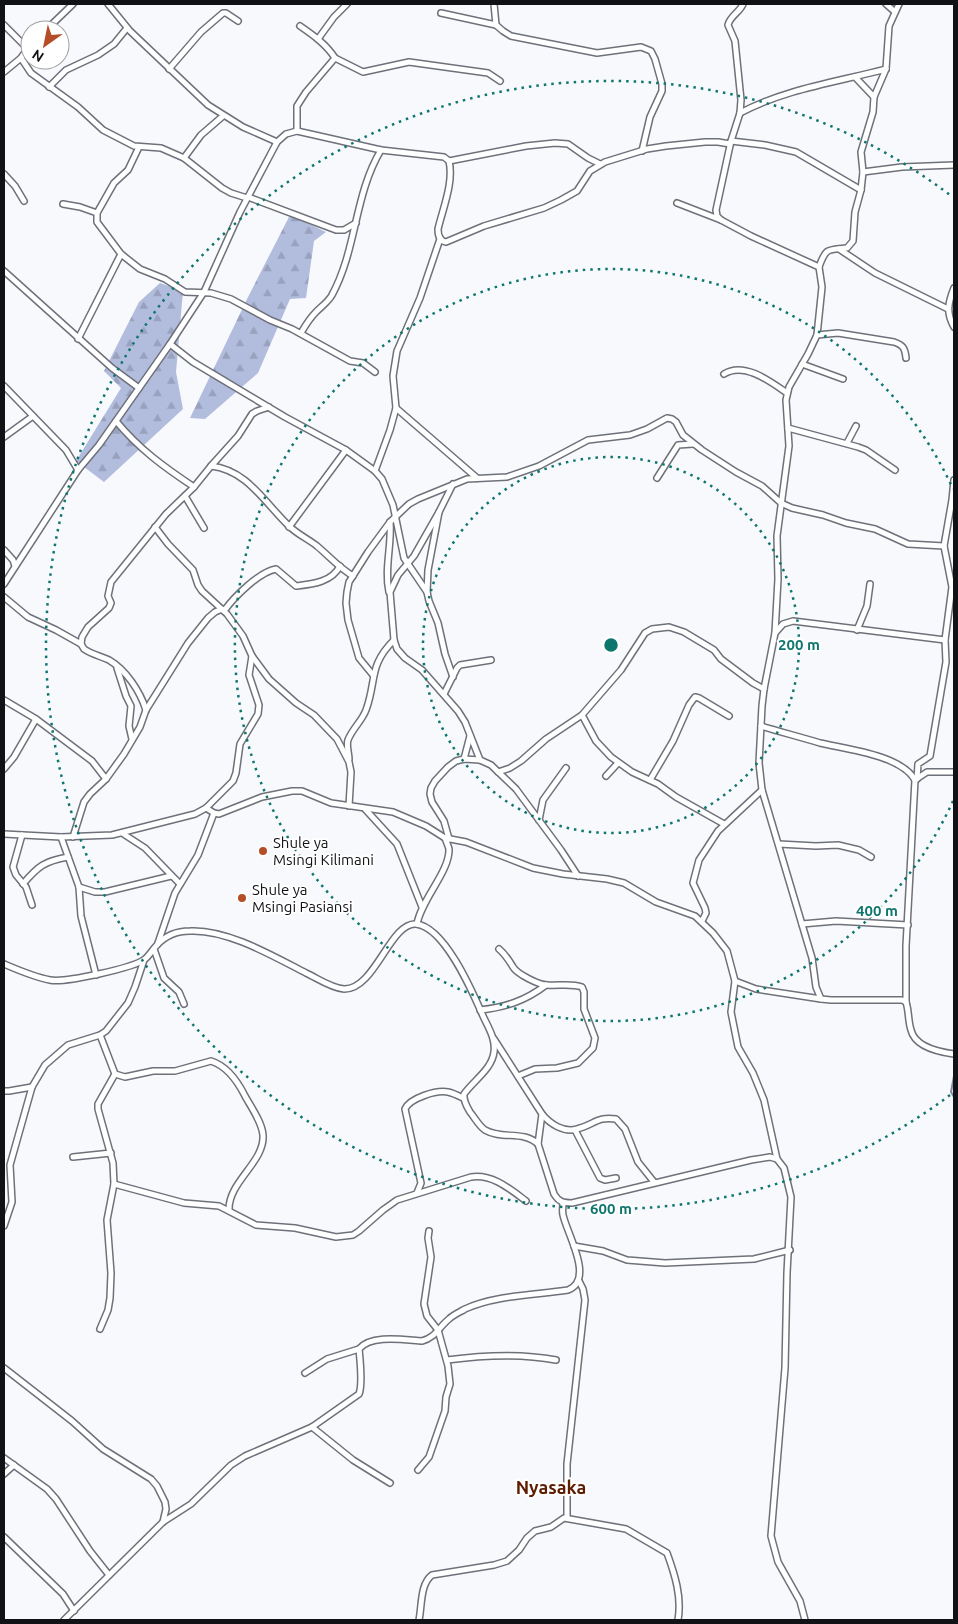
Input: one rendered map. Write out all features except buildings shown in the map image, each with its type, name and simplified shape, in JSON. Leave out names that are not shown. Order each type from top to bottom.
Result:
[{"type":"street","points":[[56,20],[73,4]]},
{"type":"street","points":[[108,4],[127,28],[208,105],[243,127],[277,142]]},
{"type":"street","points":[[318,39],[334,17],[347,4]]},
{"type":"street","points":[[494,4],[496,25]]},
{"type":"street","points":[[721,220],[717,216],[716,210],[731,142],[740,113],[740,83],[736,41],[728,25],[732,18],[740,11],[743,4]]},
{"type":"street","points":[[886,4],[895,12]]},
{"type":"street","points":[[821,999],[818,995],[812,958],[762,790],[760,763],[764,689],[775,633],[777,536],[787,467],[787,394],[788,387],[817,335],[822,287],[819,267],[824,253],[828,250],[847,248],[852,241],[855,212],[863,172],[861,152],[873,112],[874,97],[886,69],[888,32],[899,4]]},
{"type":"street","points":[[168,69],[201,32],[224,13],[238,21]]},
{"type":"street","points":[[441,13],[496,25],[511,36],[592,52],[642,48],[651,51],[655,58],[662,91],[650,117],[642,150]]},
{"type":"street","points":[[4,25],[20,38]]},
{"type":"street","points":[[300,26],[318,39],[335,58],[363,72],[409,62],[488,73],[500,81]]},
{"type":"street","points":[[49,87],[66,70],[98,55],[114,44],[127,28]]},
{"type":"street","points":[[297,131],[297,106],[306,92],[335,58]]},
{"type":"street","points":[[4,72],[20,59]]},
{"type":"street","points":[[740,113],[756,104],[780,95],[886,69]]},
{"type":"street","points":[[29,70],[78,108],[102,130],[119,140],[139,147],[161,148],[184,158],[231,193],[336,230],[344,230],[356,223]]},
{"type":"street","points":[[855,77],[874,97]]},
{"type":"street","points":[[184,158],[200,135],[223,116]]},
{"type":"street","points":[[4,584],[78,470],[99,445],[204,292],[248,198],[277,142],[286,134],[297,131],[381,150],[444,157],[449,161],[451,169],[438,229],[440,239],[420,298],[397,351],[394,376],[396,408],[376,470]]},
{"type":"street","points":[[440,239],[446,242],[484,226],[544,208],[577,191],[590,171],[600,164],[642,150],[666,146],[704,142],[731,142],[765,145],[796,152],[860,190]]},
{"type":"street","points":[[449,161],[526,146],[555,143],[568,144],[600,164]]},
{"type":"street","points":[[139,147],[128,170],[114,183],[97,213],[97,222],[130,263],[165,279],[185,292],[204,292],[231,299],[350,361],[362,363],[375,372]]},
{"type":"street","points":[[301,334],[315,313],[332,297],[353,241],[358,208],[363,191],[381,150]]},
{"type":"street","points":[[863,172],[902,167],[954,165]]},
{"type":"street","points":[[4,174],[24,200]]},
{"type":"street","points":[[677,203],[721,220],[819,267]]},
{"type":"street","points":[[63,204],[97,213]]},
{"type":"street","points":[[839,248],[874,273],[948,309]]},
{"type":"street","points":[[78,338],[121,254]]},
{"type":"street","points":[[4,271],[112,368],[138,388]]},
{"type":"street","points":[[954,288],[948,309],[954,327]]},
{"type":"street","points":[[817,335],[838,333],[894,342],[900,344],[906,350],[906,358]]},
{"type":"street","points":[[170,344],[193,362],[346,450],[376,470],[382,479],[396,518],[402,552],[427,592]]},
{"type":"street","points":[[802,364],[842,379]]},
{"type":"street","points":[[724,374],[734,369],[751,372],[776,385],[787,394]]},
{"type":"street","points":[[4,386],[66,450],[78,470]]},
{"type":"street","points":[[81,644],[82,637],[88,627],[111,604],[108,596],[111,582],[155,527],[194,487],[238,436],[254,412],[269,407]]},
{"type":"street","points":[[396,408],[477,478]]},
{"type":"street","points":[[4,437],[33,416]]},
{"type":"street","points":[[373,675],[359,658],[348,620],[346,603],[349,582],[390,522],[408,504],[418,498],[467,479],[507,477],[539,466],[583,442],[630,435],[647,429],[667,418],[676,422],[683,435],[694,444],[736,472],[762,486],[781,504],[846,523],[875,529],[908,544],[944,546]]},
{"type":"street","points":[[116,420],[132,440],[166,468],[194,487]]},
{"type":"street","points":[[847,443],[856,426]]},
{"type":"street","points":[[788,428],[847,443],[866,450],[895,470]]},
{"type":"street","points":[[657,478],[678,445],[694,444]]},
{"type":"street","points":[[290,527],[346,450]]},
{"type":"street","points":[[211,466],[222,467],[233,472],[248,483],[290,527],[353,576]]},
{"type":"street","points":[[952,1054],[927,1047],[913,1037],[906,1002],[916,779],[918,764],[930,756],[946,662],[945,640],[952,586],[944,546],[954,480]]},
{"type":"street","points":[[390,592],[398,575],[408,564],[440,512],[453,484]]},
{"type":"street","points":[[185,496],[204,528]]},
{"type":"street","points":[[440,512],[428,570],[427,592],[453,677]]},
{"type":"street","points":[[390,522],[391,535],[387,582],[390,592],[394,640],[405,658],[422,670],[458,711],[480,760]]},
{"type":"street","points":[[155,527],[168,544],[193,570],[202,592],[223,610],[243,636],[252,656],[269,679],[325,725],[336,739],[349,762]]},
{"type":"street","points":[[4,550],[13,560],[15,566]]},
{"type":"street","points":[[73,837],[84,802],[106,779],[124,754],[140,727],[146,710],[188,643],[208,618],[215,612],[223,610],[248,585],[272,570],[276,569],[296,586],[324,581],[336,574],[340,566]]},
{"type":"street","points":[[857,630],[867,606],[870,584]]},
{"type":"street","points":[[4,597],[28,617],[56,630],[81,644],[88,652],[117,666],[129,678],[140,695],[146,710]]},
{"type":"street","points":[[775,633],[787,622],[793,621],[945,640]]},
{"type":"street","points":[[498,772],[510,768],[521,761],[546,739],[582,715],[621,670],[645,633],[652,629],[669,627],[684,632],[714,650],[720,658],[764,689]]},
{"type":"street","points":[[349,806],[352,777],[348,741],[366,709],[376,664],[394,640]]},
{"type":"street","points":[[4,834],[73,837],[122,833],[149,824],[195,814],[206,808],[233,781],[236,774],[240,744],[258,714],[259,705],[249,676],[252,656]]},
{"type":"street","points":[[444,694],[460,665],[491,660]]},
{"type":"street","points":[[117,666],[131,706],[129,726],[132,739]]},
{"type":"street","points":[[650,780],[673,741],[688,705],[695,696],[730,716]]},
{"type":"street","points":[[4,700],[36,719],[92,761],[106,779]]},
{"type":"street","points":[[582,715],[596,742],[604,752],[618,763],[724,824]]},
{"type":"street","points":[[4,769],[14,757],[36,719]]},
{"type":"street","points":[[761,726],[822,743],[866,752],[888,761],[908,772],[916,779]]},
{"type":"street","points":[[464,759],[470,736]]},
{"type":"street","points":[[417,924],[422,907],[440,874],[449,849],[444,821],[432,802],[430,794],[435,781],[448,766],[464,759],[480,760],[491,765],[516,789],[562,850],[578,876]]},
{"type":"street","points":[[606,776],[618,763]]},
{"type":"street","points":[[539,821],[543,800],[566,768]]},
{"type":"street","points":[[916,779],[927,772],[954,772]]},
{"type":"street","points":[[702,921],[706,913],[705,908],[694,886],[694,878],[699,860],[724,824],[762,790]]},
{"type":"street","points":[[206,808],[214,814],[226,812],[234,807],[262,797],[292,791],[311,794],[324,801],[364,809],[393,812],[426,826],[447,838],[466,842],[533,868],[624,883],[656,902],[687,913],[702,921],[727,952],[735,981],[731,1012],[738,1047],[753,1073],[764,1100],[777,1159],[784,1168],[791,1196],[785,1368],[771,1536],[778,1562],[800,1601],[805,1620]]},
{"type":"street","points":[[364,809],[397,844],[422,907]]},
{"type":"street","points":[[158,944],[168,910],[180,884],[198,855],[214,814]]},
{"type":"street","points":[[122,833],[145,848],[180,884]]},
{"type":"street","points":[[22,835],[13,867],[16,875],[28,890],[32,905]]},
{"type":"street","points":[[61,837],[78,887],[81,916],[96,975]]},
{"type":"street","points":[[779,844],[838,845],[859,850],[871,857]]},
{"type":"street","points":[[24,884],[35,869],[49,861],[68,857]]},
{"type":"street","points":[[78,887],[95,892],[105,892],[171,876]]},
{"type":"street","points":[[802,924],[836,921],[908,925]]},
{"type":"street","points":[[4,1226],[12,1202],[10,1165],[32,1087],[45,1065],[68,1045],[100,1035],[113,1023],[128,1003],[136,986],[144,960],[158,944],[170,934],[176,933],[208,931],[239,941],[338,988],[345,989],[352,988],[364,981],[400,932],[409,925],[417,924],[425,928],[436,936],[459,965],[492,1037],[549,1123],[558,1127],[575,1130],[600,1119],[616,1119],[625,1129],[638,1162],[654,1182]]},
{"type":"street","points":[[154,949],[164,978],[179,992],[184,1004]]},
{"type":"street","points":[[499,949],[508,956],[516,970],[546,985],[582,987],[584,992],[584,1010],[595,1038],[594,1044],[587,1055],[578,1063],[557,1068],[535,1069],[518,1076]]},
{"type":"street","points":[[4,964],[51,980],[66,980],[96,975],[144,960]]},
{"type":"street","points":[[735,981],[756,990],[821,999],[897,999],[906,1002]]},
{"type":"street","points":[[480,1010],[506,1006],[526,998],[546,985]]},
{"type":"street","points":[[100,1035],[115,1074]]},
{"type":"street","points":[[463,1098],[468,1088],[488,1066],[494,1054],[492,1037]]},
{"type":"street","points":[[115,1074],[125,1077],[154,1070],[175,1071],[212,1061],[223,1066],[232,1074],[243,1091],[263,1133],[261,1148],[229,1199],[229,1210]]},
{"type":"street","points":[[100,1329],[108,1310],[110,1298],[111,1273],[107,1220],[114,1184],[111,1153],[98,1104],[115,1074]]},
{"type":"street","points":[[4,1090],[9,1091],[32,1087]]},
{"type":"street","points":[[417,1193],[421,1183],[405,1109],[411,1100],[447,1091],[463,1098],[483,1129],[489,1132],[528,1137],[538,1144]]},
{"type":"street","points":[[542,1114],[538,1144],[554,1194],[563,1203]]},
{"type":"street","points":[[575,1130],[600,1178],[605,1180],[616,1178]]},
{"type":"street","points":[[73,1157],[111,1153]]},
{"type":"street","points":[[563,1203],[770,1157],[777,1159]]},
{"type":"street","points":[[4,1161],[10,1165]]},
{"type":"street","points":[[114,1184],[184,1204],[219,1206],[256,1225],[295,1228],[336,1238],[353,1235],[398,1200],[478,1176],[496,1181],[526,1201]]},
{"type":"street","points":[[563,1203],[562,1212],[579,1263],[579,1281],[585,1300],[570,1422],[567,1464],[567,1518]]},
{"type":"street","points":[[418,1470],[429,1457],[445,1411],[450,1384],[447,1360],[438,1330],[427,1316],[424,1304],[431,1260],[429,1231]]},
{"type":"street","points":[[574,1246],[602,1251],[627,1260],[671,1263],[754,1259],[790,1250]]},
{"type":"street","points":[[305,1373],[327,1359],[378,1340],[422,1341],[432,1337],[449,1319],[478,1304],[568,1290],[575,1287],[579,1281]]},
{"type":"street","points":[[64,1620],[163,1522],[192,1504],[231,1465],[245,1456],[312,1427],[359,1394],[362,1366],[359,1348]]},
{"type":"street","points":[[447,1360],[495,1355],[556,1360]]},
{"type":"street","points":[[4,1368],[72,1421],[103,1449],[150,1479],[157,1486],[165,1502],[166,1509],[163,1522]]},
{"type":"street","points":[[312,1427],[353,1460],[390,1483]]},
{"type":"street","points":[[4,1458],[47,1489],[56,1499],[90,1551],[109,1575]]},
{"type":"street","points":[[4,1474],[14,1465]]},
{"type":"street","points":[[419,1620],[423,1586],[432,1575],[501,1563],[510,1559],[535,1531],[551,1527],[561,1519],[567,1518],[626,1529],[667,1552],[679,1592],[680,1608],[678,1620]]},
{"type":"street","points":[[4,1537],[63,1594],[74,1611]]},
{"type":"green space","points":[[290,215],[326,232],[314,241],[306,298],[290,299],[258,373],[205,419],[190,418],[248,297]]},
{"type":"green space","points":[[160,283],[183,291],[176,372],[183,409],[104,482],[76,461],[121,388],[104,371],[139,302]]},
{"type":"waterway","points":[[954,1076],[951,1092],[954,1097]]},
{"type":"place","name":"Shule ya Msingi Kilimani","points":[[263,851]]},
{"type":"place","name":"Shule ya Msingi Pasiansi","points":[[242,898]]},
{"type":"district","name":"Nyasaka","points":[[551,1487]]}]
